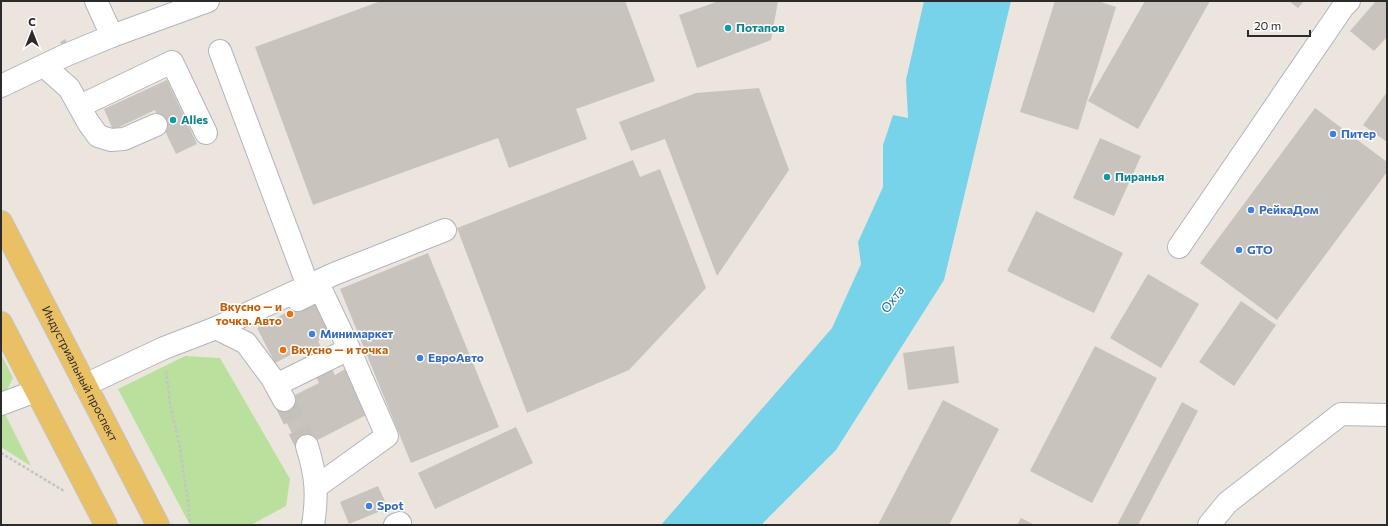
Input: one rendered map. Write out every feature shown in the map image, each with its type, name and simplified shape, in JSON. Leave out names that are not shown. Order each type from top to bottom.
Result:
[{"type":"main road","name":"Индустриальный проспект","points":[[1,222],[158,525]]},
{"type":"main road","points":[[2,326],[106,525]]},
{"type":"lane","points":[[96,1],[112,36]]},
{"type":"lane","points":[[1,86],[66,54],[208,1]]},
{"type":"lane","points":[[1179,247],[1343,7],[1349,1]]},
{"type":"lane","points":[[220,51],[308,286]]},
{"type":"lane","points":[[80,106],[172,62],[206,133]]},
{"type":"lane","points":[[44,66],[69,88],[88,122],[98,136],[110,140],[124,139],[156,125]]},
{"type":"lane","points":[[223,332],[308,286],[334,274],[445,230]]},
{"type":"lane","points":[[85,385],[164,348],[223,332],[314,292],[322,292],[387,436],[316,487]]},
{"type":"lane","points":[[223,332],[246,343],[272,378],[280,393],[349,349]]},
{"type":"lane","points":[[1,404],[36,391]]},
{"type":"lane","points":[[1209,525],[1227,502],[1341,414],[1387,415]]},
{"type":"lane","points":[[307,446],[313,466],[316,487],[315,509],[312,525]]},
{"type":"path","points":[[164,348],[170,404],[179,443],[188,501],[190,525]]},
{"type":"path","points":[[1,453],[65,492]]},
{"type":"green space","points":[[1,354],[13,378],[7,390],[1,392]]},
{"type":"green space","points":[[185,356],[220,358],[290,479],[286,506],[251,525],[190,525],[118,389]]},
{"type":"green space","points":[[3,410],[31,466],[1,447],[1,411]]},
{"type":"water","name":"Охта","points":[[924,1],[1011,1],[944,280],[836,450],[761,525],[661,525],[832,328],[861,264],[858,242],[883,187],[883,145],[893,115],[908,118],[906,80]]},
{"type":"building","points":[[381,1],[625,1],[655,81],[576,109],[587,139],[509,168],[498,138],[313,205],[255,47]]},
{"type":"building","name":"Потапов","points":[[719,1],[778,1],[771,40],[697,68],[679,15]]},
{"type":"building","points":[[1055,1],[1098,1],[1116,7],[1078,130],[1020,112]]},
{"type":"building","points":[[1145,1],[1210,1],[1138,129],[1088,101]]},
{"type":"building","points":[[1289,1],[1304,1],[1298,8]]},
{"type":"building","points":[[1376,1],[1387,1],[1387,37],[1374,51],[1350,31]]},
{"type":"building","points":[[65,39],[69,48],[65,50],[60,42]]},
{"type":"building","name":"Alles","points":[[167,80],[197,144],[176,154],[155,110],[113,130],[104,109]]},
{"type":"building","points":[[759,88],[789,170],[717,276],[665,139],[631,151],[619,122],[696,93]]},
{"type":"building","points":[[1387,92],[1387,142],[1363,125]]},
{"type":"building","points":[[1315,108],[1387,162],[1387,172],[1277,320],[1200,263]]},
{"type":"building","name":"Пиранья","points":[[1100,138],[1141,156],[1114,216],[1073,198]]},
{"type":"building","points":[[633,160],[640,177],[660,169],[706,288],[629,370],[527,413],[457,228]]},
{"type":"building","points":[[1036,211],[1123,253],[1094,313],[1007,271]]},
{"type":"building","name":"ЕвроАвто","points":[[428,253],[499,427],[411,463],[340,289]]},
{"type":"building","points":[[1148,274],[1199,304],[1161,368],[1110,338]]},
{"type":"building","points":[[314,298],[332,334],[318,341],[335,375],[347,368],[370,413],[300,449],[277,404],[319,383],[302,349],[275,363],[257,328]]},
{"type":"building","points":[[1241,301],[1276,325],[1234,386],[1199,362]]},
{"type":"building","points":[[954,346],[959,383],[908,390],[903,353]]},
{"type":"building","points":[[1095,346],[1157,378],[1092,503],[1030,471]]},
{"type":"building","points":[[943,400],[999,429],[949,525],[878,525]]},
{"type":"building","points":[[1182,402],[1198,411],[1138,525],[1117,525]]},
{"type":"building","points":[[516,427],[533,463],[435,509],[418,473]]},
{"type":"building","points":[[378,486],[388,508],[349,524],[340,502]]},
{"type":"building","points":[[1021,518],[1035,525],[1017,525]]},
{"type":"tunnel","points":[[284,400],[307,446]]},
{"type":"place","name":"Потапов","points":[[728,28]]},
{"type":"place","name":"Alles","points":[[173,120]]},
{"type":"place","name":"Питер","points":[[1333,134]]},
{"type":"place","name":"Пиранья","points":[[1107,177]]},
{"type":"place","name":"РейкаДом","points":[[1251,210]]},
{"type":"place","name":"GTO","points":[[1239,250]]},
{"type":"place","name":"Вкусно — и точка. Авто","points":[[290,314]]},
{"type":"place","name":"Минимаркет","points":[[312,334]]},
{"type":"place","name":"Вкусно — и точка","points":[[283,350]]},
{"type":"place","name":"ЕвроАвто","points":[[420,358]]},
{"type":"place","name":"Spot","points":[[369,506]]}]
